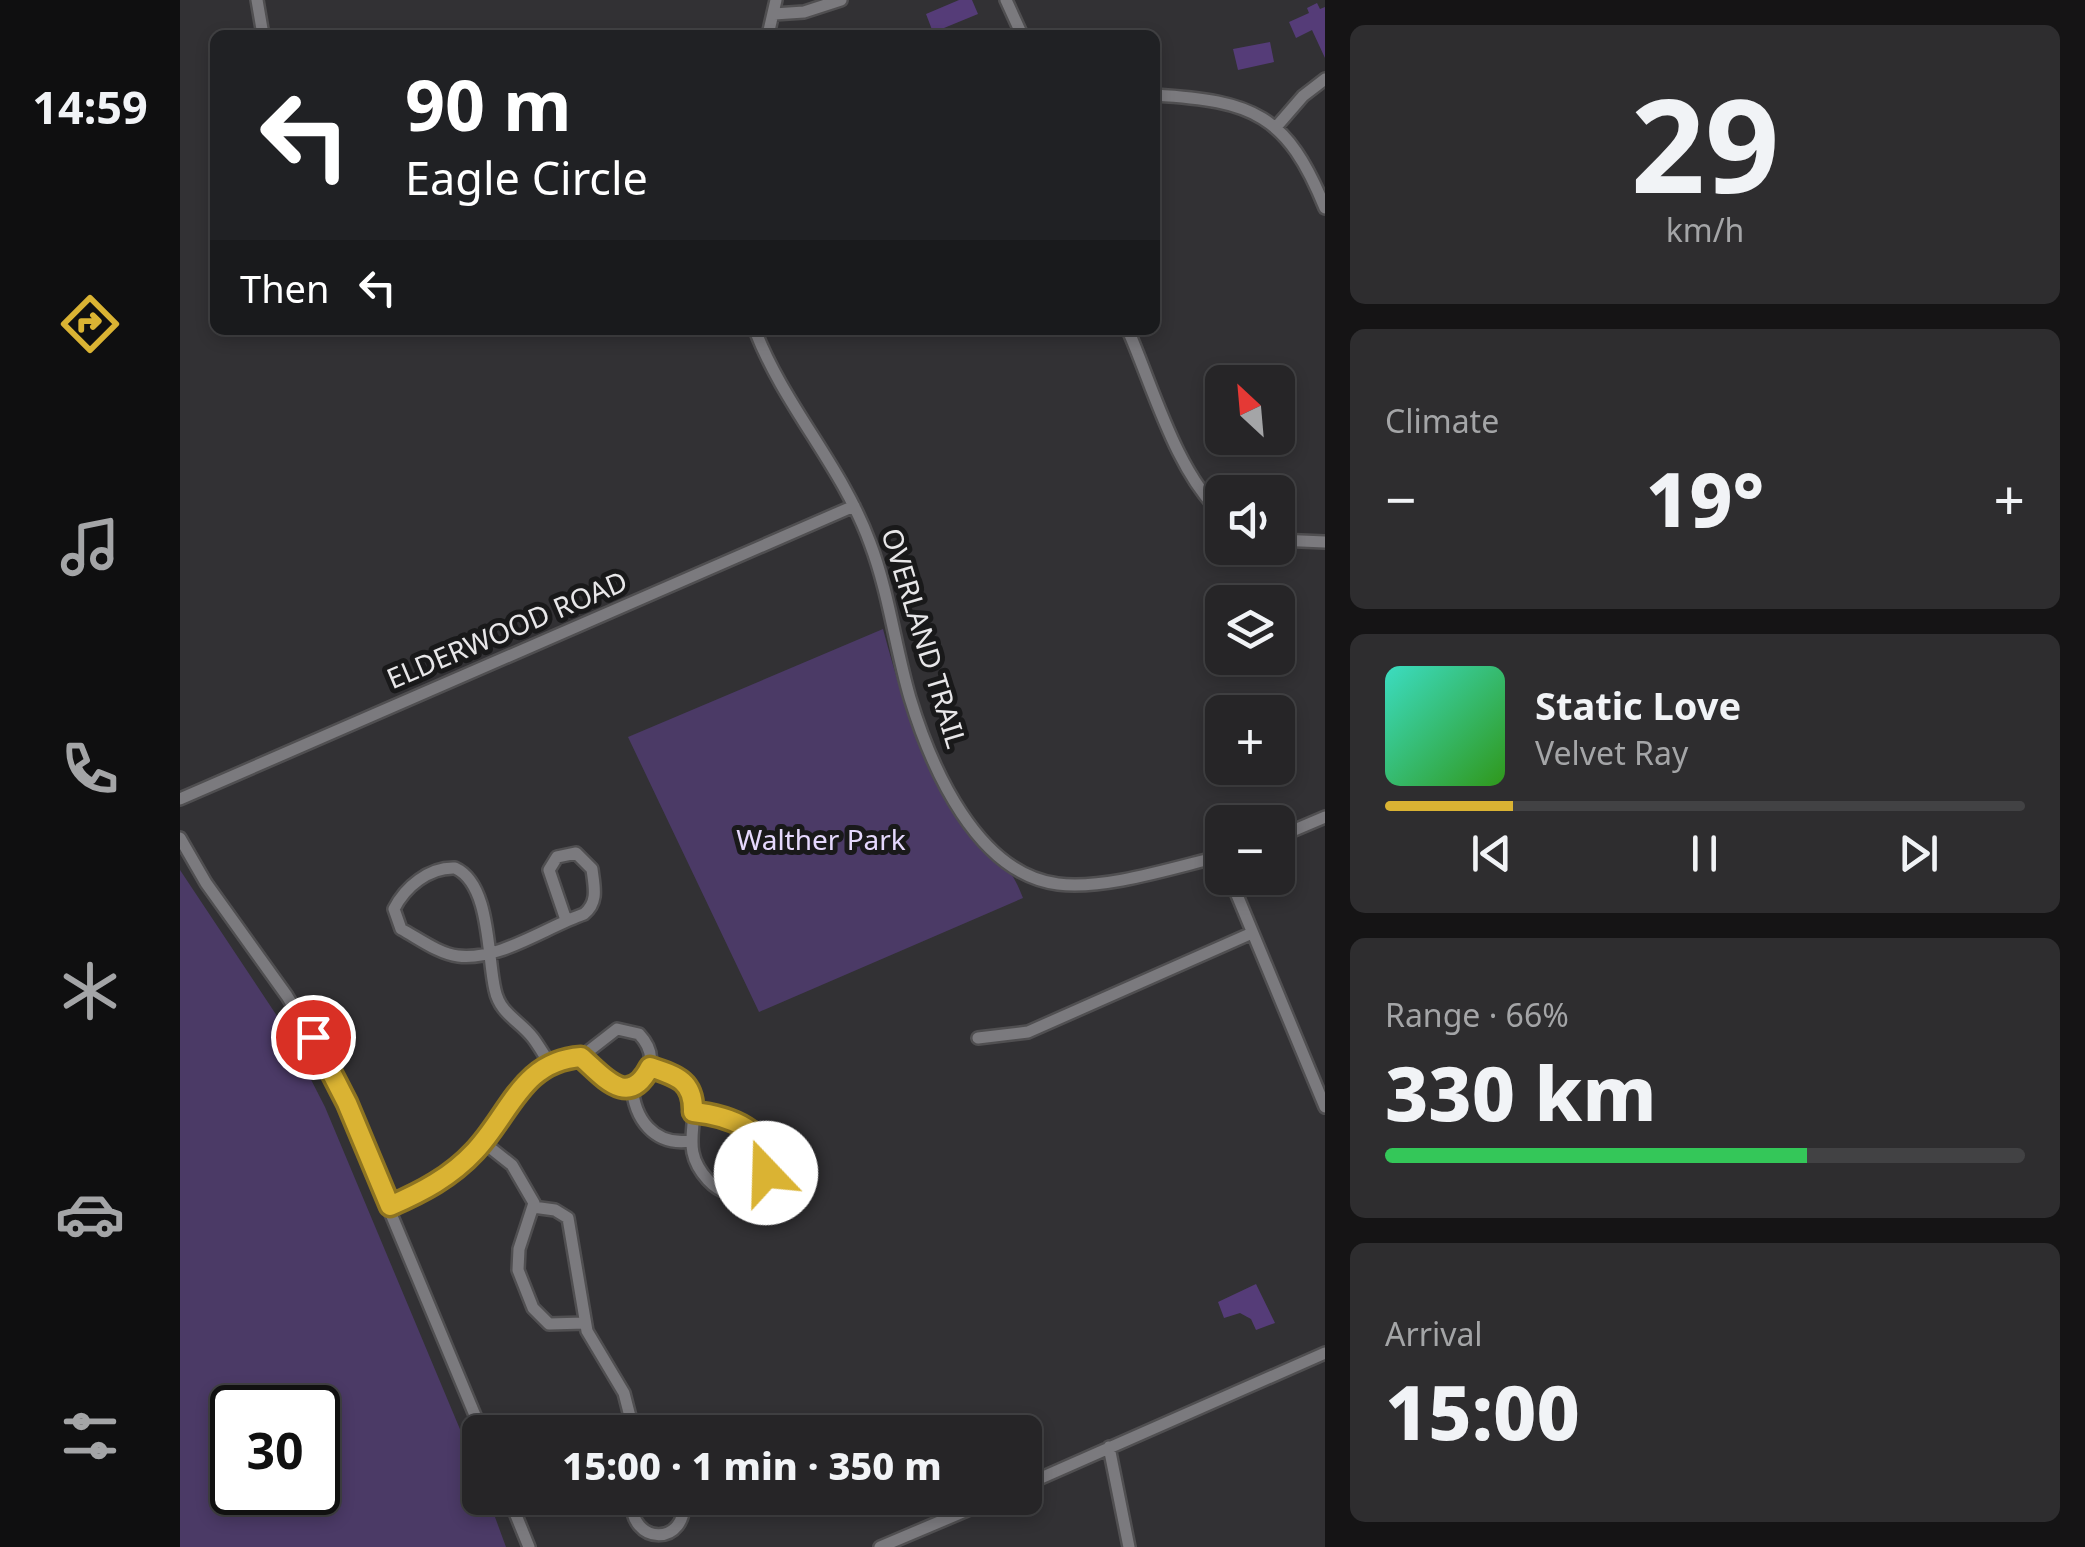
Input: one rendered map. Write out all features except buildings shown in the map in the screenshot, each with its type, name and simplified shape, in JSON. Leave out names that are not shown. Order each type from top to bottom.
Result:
[{"type":"street","points":[[257,0],[262,30]]},
{"type":"street","points":[[775,7],[804,12],[842,0]]},
{"type":"street","points":[[1006,0],[1020,30]]},
{"type":"street","points":[[1277,126],[1302,96],[1325,79]]},
{"type":"street","points":[[1160,96],[1237,106],[1277,126],[1304,161],[1325,208]]},
{"type":"street","name":"OVERLAND TRAIL","points":[[757,335],[773,372],[854,506],[871,546],[908,690],[929,749],[965,814],[1002,858],[1022,874],[1075,886],[1205,860]]},
{"type":"street","points":[[1130,335],[1183,460],[1205,496]]},
{"type":"street","name":"ELDERWOOD ROAD","points":[[180,799],[854,506]]},
{"type":"street","points":[[1295,541],[1325,542]]},
{"type":"street","points":[[1295,830],[1325,817]]},
{"type":"street","points":[[180,838],[313,1037],[339,1086],[475,1415]]},
{"type":"street","points":[[550,1064],[534,1038],[500,1006],[489,952],[479,902],[462,871],[446,868],[432,872],[398,902],[394,918],[401,929],[458,956],[489,952],[587,912],[594,898],[592,869],[576,854],[557,858],[548,870],[566,920]]},
{"type":"street","points":[[1237,895],[1325,1107]]},
{"type":"street","points":[[978,1038],[1028,1032],[1252,933]]},
{"type":"street","points":[[390,1206],[442,1180],[483,1142],[517,1091],[550,1064],[581,1057],[608,1033],[629,1030],[646,1041],[650,1067],[646,1076],[632,1086],[614,1086],[581,1057]]},
{"type":"street","points":[[650,1067],[686,1083],[693,1098],[690,1140],[697,1167],[728,1194],[752,1192],[766,1173],[766,1149],[747,1128],[727,1117],[693,1112]]},
{"type":"street","points":[[632,1086],[634,1109],[651,1132],[671,1143],[690,1140]]},
{"type":"street","points":[[483,1142],[518,1172],[533,1207],[518,1259],[533,1308],[548,1324],[585,1322]]},
{"type":"street","points":[[533,1207],[555,1210],[568,1218],[585,1322],[592,1342],[624,1392],[630,1415]]},
{"type":"street","points":[[1042,1478],[1325,1353]]},
{"type":"street","points":[[1109,1448],[1129,1547]]},
{"type":"street","points":[[516,1515],[529,1547]]},
{"type":"street","points":[[633,1515],[634,1527],[641,1537],[660,1543],[675,1537],[685,1515]]},
{"type":"street","points":[[880,1547],[956,1515]]},
{"type":"green space","name":"Walther Park","points":[[883,629],[914,728],[946,800],[970,837],[1010,874],[1023,898],[759,1012],[628,737]]},
{"type":"green space","points":[[180,870],[283,1025],[325,1107],[462,1434],[462,1515],[494,1515],[506,1547],[180,1547]]},
{"type":"route","points":[[313,1037],[347,1103],[390,1206],[442,1180],[460,1166],[483,1142],[528,1079],[565,1058],[581,1057],[614,1086],[639,1082],[650,1067],[677,1076],[691,1090],[693,1112],[727,1117],[760,1139],[769,1156],[766,1173]]}]
